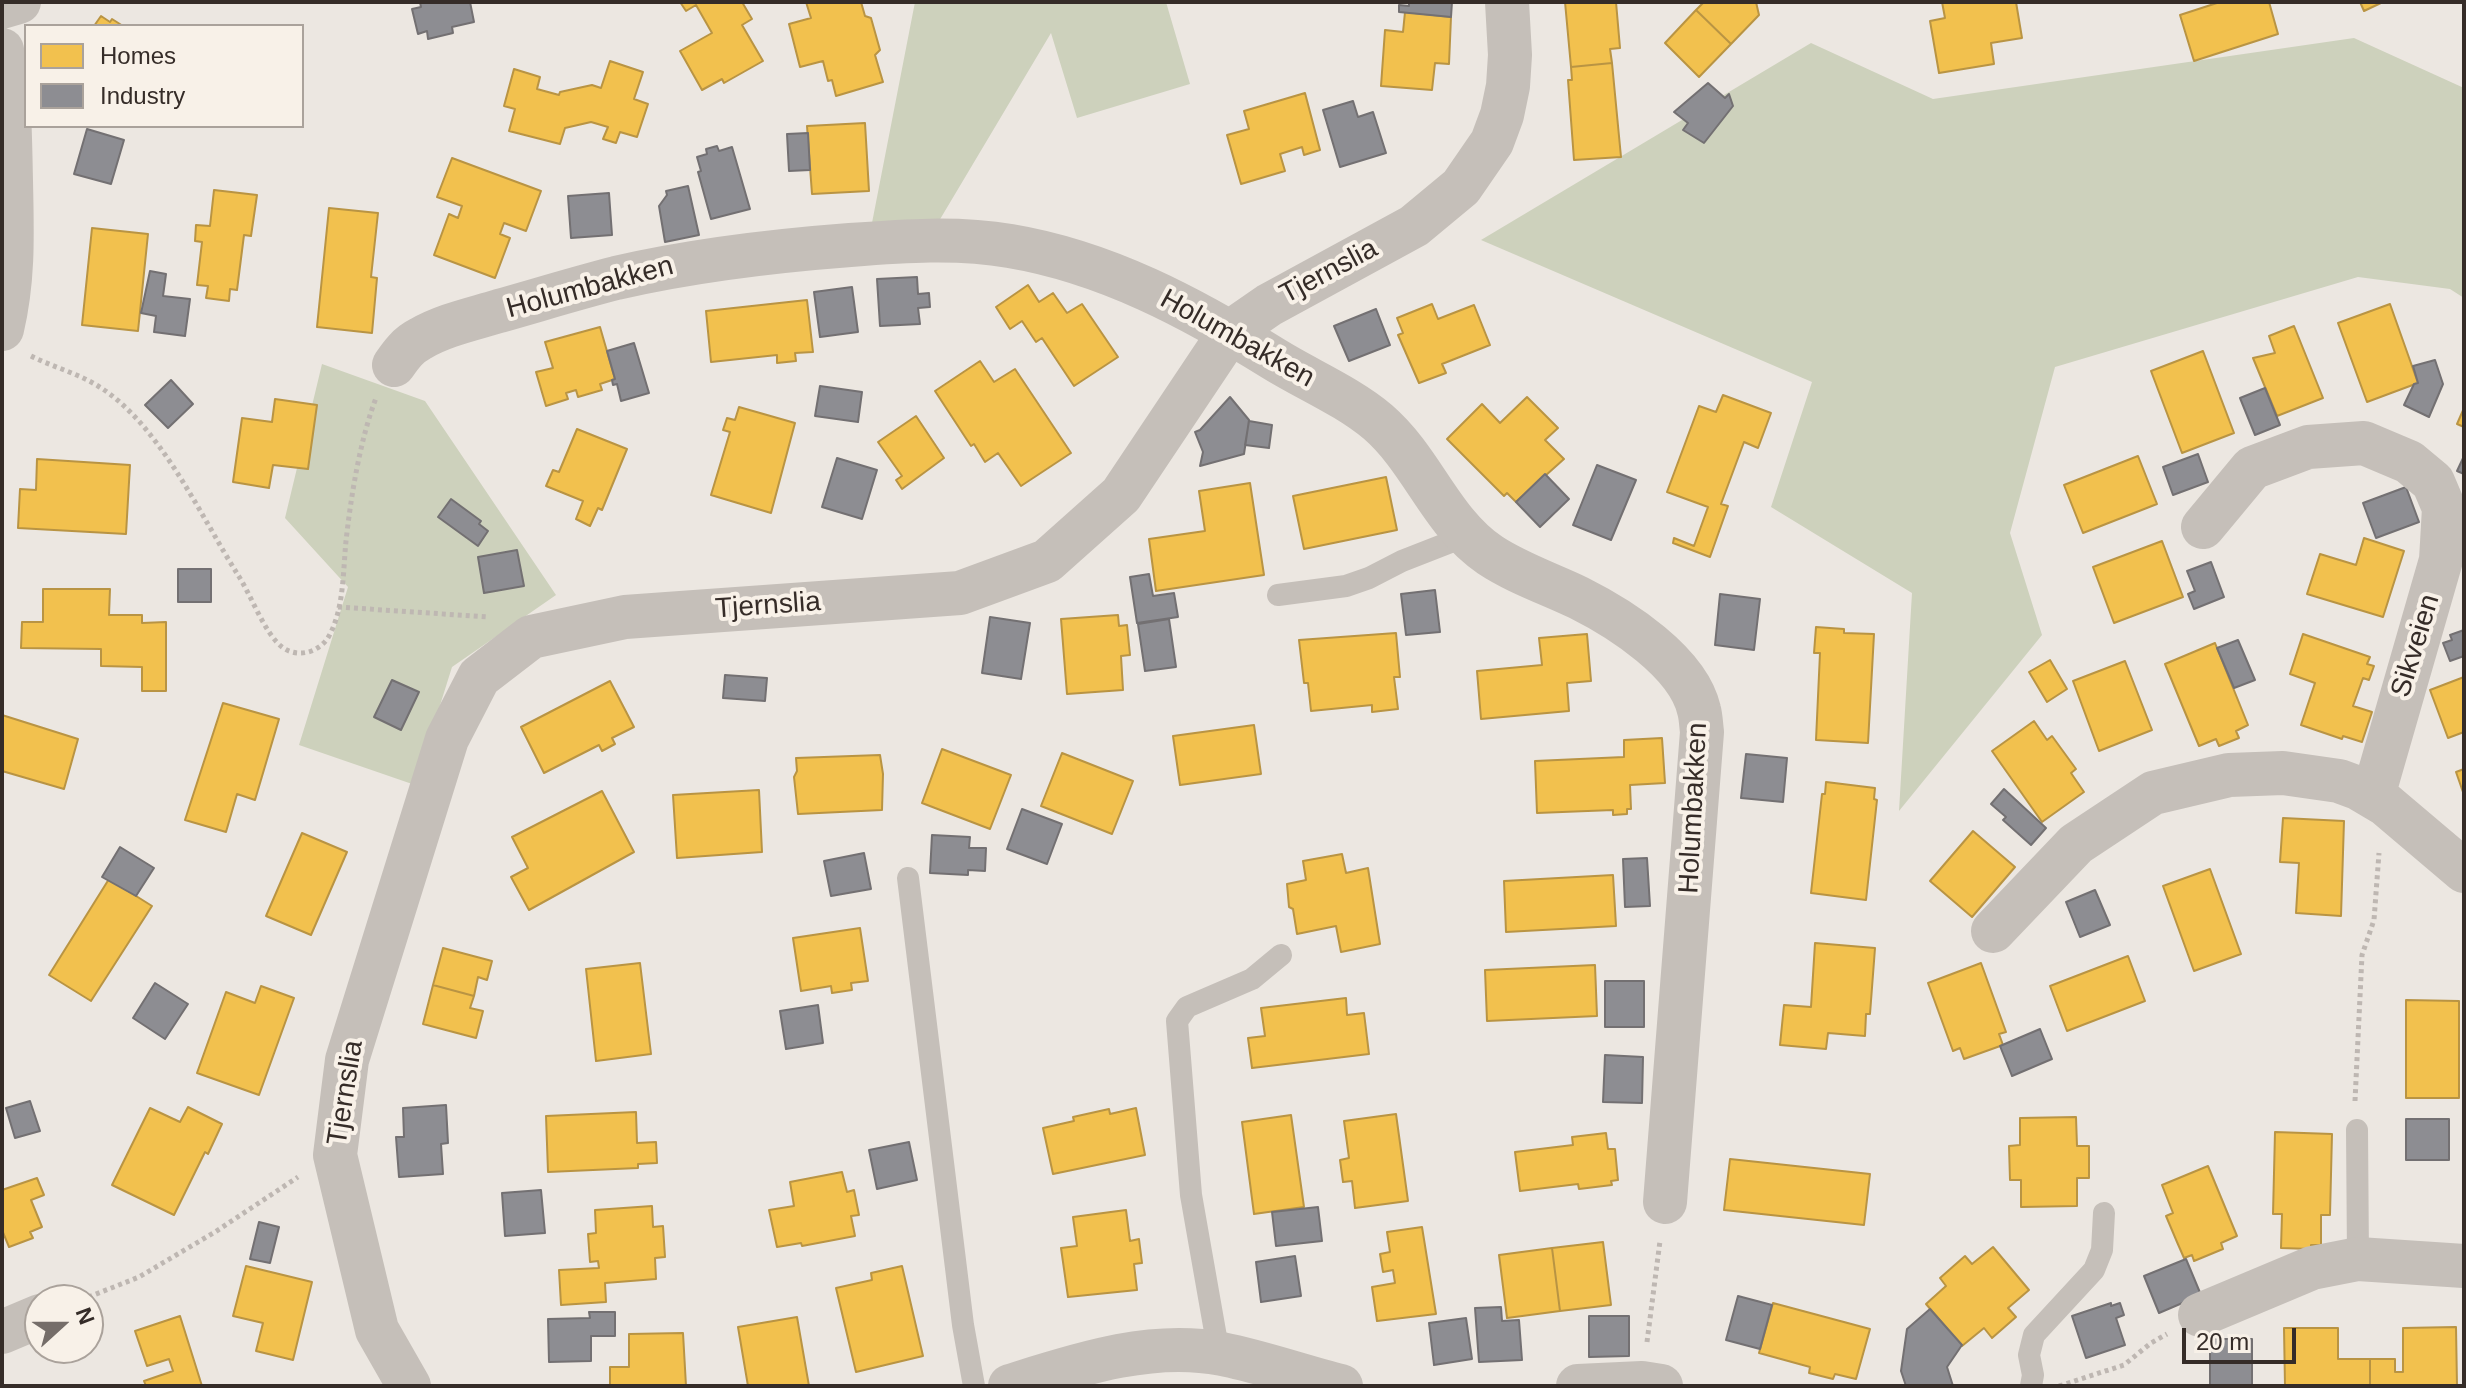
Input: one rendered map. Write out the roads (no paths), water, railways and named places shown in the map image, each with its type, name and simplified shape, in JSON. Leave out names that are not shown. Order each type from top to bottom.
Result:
[{"type":"street","points":[[2,7],[19,2]]},
{"type":"street","name":"Tjernslia","points":[[409,1386],[377,1330],[335,1155],[347,1060],[447,739],[479,677],[531,637],[609,620],[960,593],[1047,561],[1121,495],[1230,332],[1269,305],[1414,226],[1461,187],[1492,142],[1502,115],[1510,55],[1507,2]]},
{"type":"street","points":[[2,50],[10,119],[14,341]]},
{"type":"street","name":"Holumbakken","points":[[394,365],[405,350],[436,331],[590,284],[728,256],[927,241],[1009,245],[1067,259],[1130,281],[1178,303],[1298,375],[1348,401],[1376,421],[1402,446],[1466,536],[1513,568],[1582,600],[1654,646],[1672,664],[1699,707],[1702,732],[1665,1202]]},
{"type":"street","name":"Sikveien","points":[[2203,527],[2252,468],[2308,447],[2364,443],[2409,462],[2433,482],[2444,508],[2441,560],[2379,800]]},
{"type":"street","points":[[1993,931],[2076,844],[2153,793],[2229,775],[2261,773],[2339,781],[2379,800],[2464,871]]},
{"type":"street","points":[[2200,1315],[2312,1268],[2358,1259],[2464,1266]]},
{"type":"street","points":[[2,1332],[24,1323]]},
{"type":"street","points":[[1010,1386],[1086,1362],[1155,1351],[1219,1354],[1341,1386]]},
{"type":"street","points":[[1578,1386],[1651,1384]]},
{"type":"lane","points":[[1278,595],[1346,586],[1466,536]]},
{"type":"lane","points":[[908,878],[963,1325],[974,1386]]},
{"type":"lane","points":[[1219,1354],[1191,1195],[1177,1021],[1187,1007],[1252,979],[1281,955]]},
{"type":"lane","points":[[2357,1130],[2358,1259]]},
{"type":"lane","points":[[2031,1386],[2033,1375],[2029,1355],[2034,1335],[2094,1270],[2102,1250],[2104,1213]]}]
